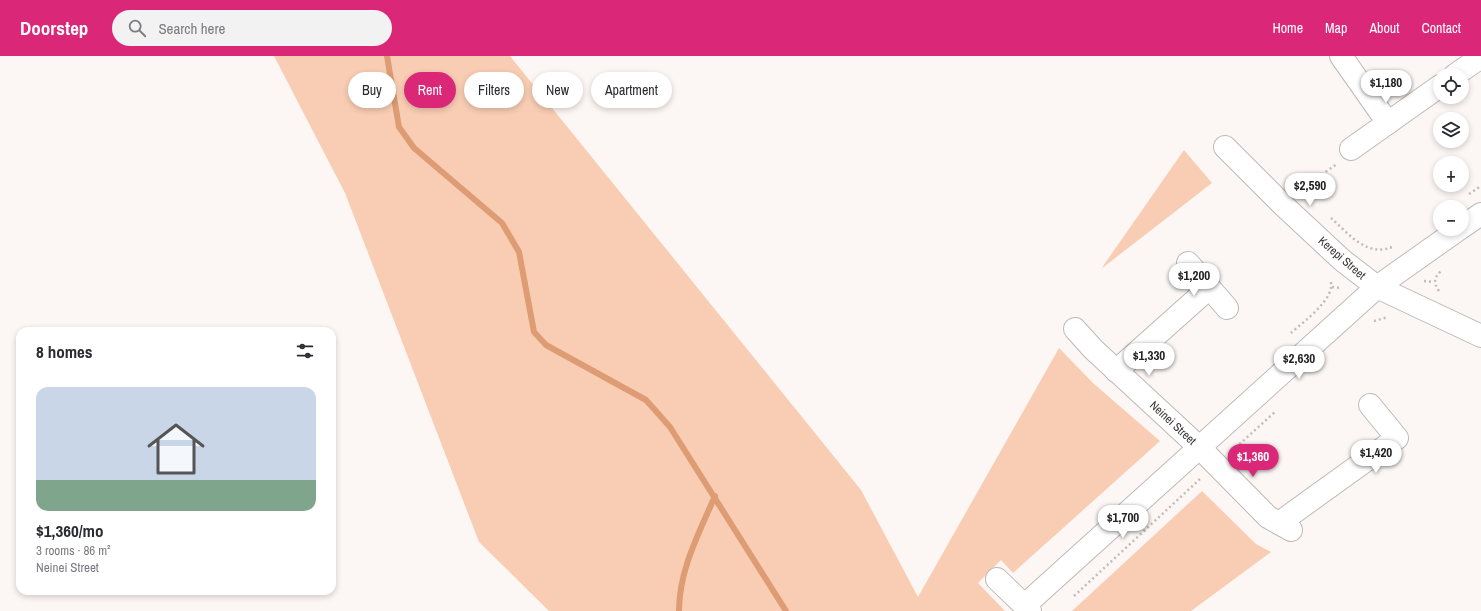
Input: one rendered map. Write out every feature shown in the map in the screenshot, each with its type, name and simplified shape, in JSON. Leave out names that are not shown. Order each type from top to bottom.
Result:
[{"type":"street","points":[[1341,56],[1388,123]]},
{"type":"street","points":[[1465,68],[1481,57]]},
{"type":"street","points":[[1351,149],[1433,91]]},
{"type":"street","name":"Kerepi Street","points":[[1225,147],[1260,183],[1331,250],[1377,287],[1481,336]]},
{"type":"street","points":[[1469,222],[1481,214]]},
{"type":"street","points":[[997,579],[1027,608],[1199,447],[1377,287],[1449,236]]},
{"type":"street","points":[[1188,264],[1227,308]]},
{"type":"street","points":[[1116,371],[1209,288]]},
{"type":"street","name":"Neinei Street","points":[[1075,329],[1116,371],[1199,447],[1268,517],[1285,527],[1397,438],[1370,405]]},
{"type":"path","points":[[1305,186],[1344,159],[1351,149]]},
{"type":"path","points":[[1329,215],[1369,248],[1377,251],[1388,249],[1396,245]]},
{"type":"path","points":[[1444,294],[1438,291],[1434,279],[1446,267]]},
{"type":"path","points":[[1285,338],[1325,301],[1330,294],[1332,287],[1328,276]]},
{"type":"path","points":[[1424,281],[1434,282]]},
{"type":"path","points":[[1332,287],[1341,288]]},
{"type":"path","points":[[1372,324],[1376,320],[1391,318]]},
{"type":"path","points":[[1232,452],[1278,409]]},
{"type":"path","points":[[1074,596],[1200,479]]},
{"type":"shaded area","points":[[274,56],[510,56],[523,72],[464,72],[464,108],[524,108],[524,73],[532,83],[532,108],[552,108],[861,490],[918,597],[1059,348],[1094,384],[1160,441],[1013,573],[1001,560],[978,583],[1005,611],[549,611],[479,542],[345,193]]},
{"type":"shaded area","points":[[1184,150],[1212,183],[1101,269]]},
{"type":"shaded area","points":[[1202,491],[1256,544],[1271,552],[1191,611],[1072,611]]},
{"type":"waterway","points":[[387,56],[399,127],[414,148],[502,223],[519,252],[534,332],[546,345],[646,400],[670,427],[786,611]]},
{"type":"waterway","points":[[679,611],[682,581],[686,566],[715,496]]}]
